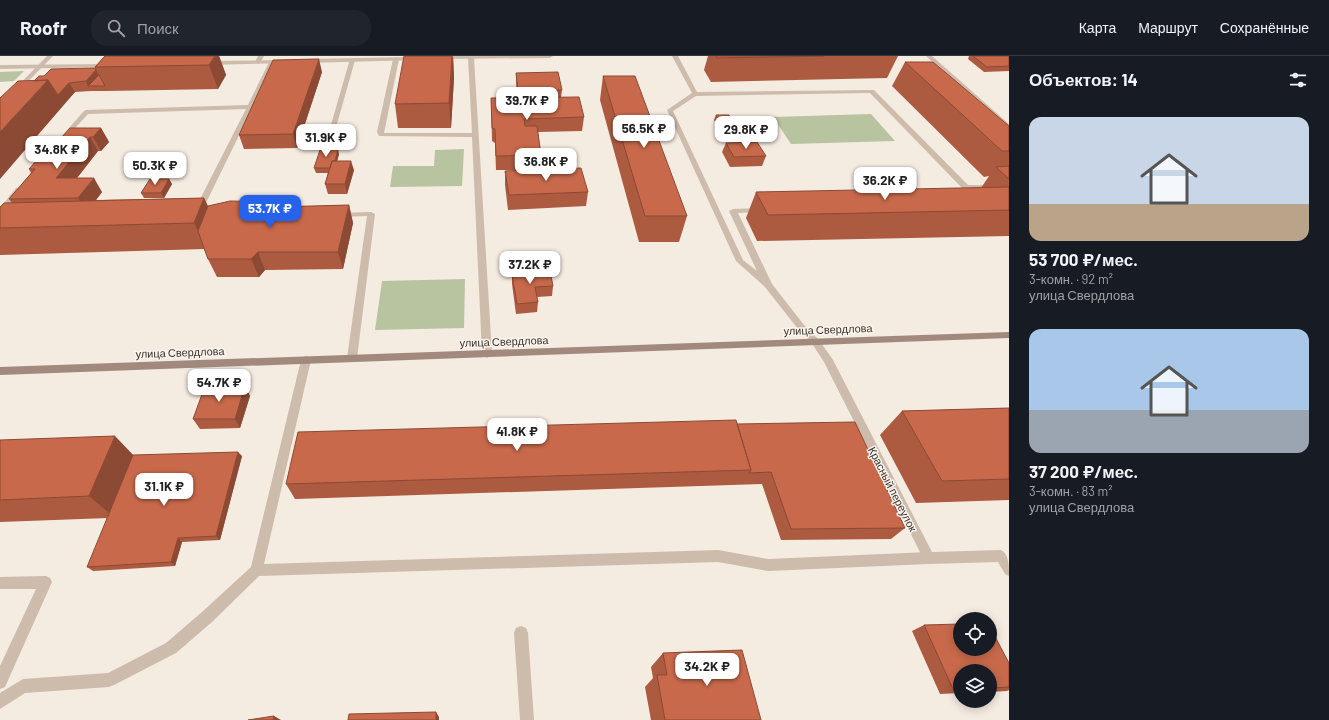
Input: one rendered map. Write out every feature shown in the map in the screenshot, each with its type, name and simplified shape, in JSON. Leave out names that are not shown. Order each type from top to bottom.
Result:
[{"type":"street","points":[[0,108],[50,56]]},
{"type":"street","points":[[258,62],[261,56]]},
{"type":"street","points":[[432,58],[550,56]]},
{"type":"street","points":[[675,56],[694,94]]},
{"type":"street","points":[[929,56],[1009,127]]},
{"type":"street","points":[[400,58],[380,132],[381,135],[475,135]]},
{"type":"street","points":[[301,61],[400,58],[425,59]]},
{"type":"street","points":[[471,58],[487,354]]},
{"type":"street","points":[[327,149],[352,60]]},
{"type":"street","points":[[203,63],[294,61]]},
{"type":"street","points":[[194,220],[272,62]]},
{"type":"street","points":[[0,67],[117,65]]},
{"type":"street","points":[[768,285],[740,261],[670,110],[694,94],[872,91],[975,197]]},
{"type":"street","points":[[61,141],[86,112],[250,107]]},
{"type":"street","points":[[0,213],[25,183]]},
{"type":"street","points":[[966,187],[1009,187]]},
{"type":"street","points":[[768,285],[733,211],[772,210]]},
{"type":"street","points":[[332,216],[371,214],[352,358]]},
{"type":"street","name":"Красный переулок","points":[[768,285],[816,342],[828,360],[929,558]]},
{"type":"street","name":"улица Свердлова","points":[[0,371],[1009,335]]},
{"type":"street","points":[[0,702],[23,686],[109,680],[171,648],[207,617],[256,570],[306,360]]},
{"type":"street","points":[[256,570],[718,556],[768,565],[1005,556],[1009,570]]},
{"type":"street","points":[[0,583],[46,582],[0,682]]},
{"type":"street","points":[[520,632],[527,720]]},
{"type":"green space","points":[[24,71],[14,81],[0,82],[0,72]]},
{"type":"green space","points":[[871,114],[895,141],[791,144],[773,117]]},
{"type":"green space","points":[[464,149],[462,186],[390,187],[393,166],[434,166],[435,150]]},
{"type":"green space","points":[[465,279],[464,328],[375,330],[382,281]]},
{"type":"building","points":[[105,56],[215,56],[209,65],[95,67]]},
{"type":"building","points":[[404,56],[452,56],[449,103],[395,104]]},
{"type":"building","points":[[716,56],[824,56],[717,58]]},
{"type":"building","points":[[973,56],[1009,56],[1009,66],[987,67]]},
{"type":"building","points":[[319,59],[293,134],[239,135],[273,60]]},
{"type":"building","points":[[905,62],[933,62],[1009,126],[1009,151],[1002,151]]},
{"type":"building","points":[[95,68],[96,70],[86,81],[69,83],[58,95],[48,80],[34,81],[39,76],[44,76],[51,69]]},
{"type":"building","points":[[558,72],[562,90],[518,91],[516,73]]},
{"type":"building","points":[[99,75],[105,86],[88,86]]},
{"type":"building","points":[[603,76],[635,76],[687,216],[645,216]]},
{"type":"building","points":[[48,80],[0,132],[0,98],[18,81]]},
{"type":"building","points":[[579,97],[584,117],[524,119],[525,126],[537,126],[541,155],[496,156],[495,129],[492,128],[491,98]]},
{"type":"building","points":[[716,115],[729,115],[737,130],[723,130]]},
{"type":"building","points":[[70,128],[101,128],[93,137],[90,137],[56,178],[94,178],[78,198],[9,199],[35,169],[29,169],[43,153],[48,153]]},
{"type":"building","points":[[757,142],[766,156],[734,157],[726,143]]},
{"type":"building","points":[[338,149],[335,161],[332,161],[330,168],[314,168],[320,150]]},
{"type":"building","points":[[332,161],[351,161],[345,184],[325,184]]},
{"type":"building","points":[[1009,166],[1009,179],[996,167]]},
{"type":"building","points":[[581,168],[588,192],[509,195],[505,171]]},
{"type":"building","points":[[150,179],[169,179],[161,193],[141,193]]},
{"type":"building","points":[[1009,187],[1009,210],[768,215],[756,192]]},
{"type":"building","points":[[204,198],[194,223],[0,228],[0,207],[4,203]]},
{"type":"building","points":[[230,201],[275,202],[274,207],[349,205],[338,252],[258,252],[251,259],[208,259],[198,231],[208,206]]},
{"type":"building","points":[[550,271],[553,286],[535,287],[538,302],[517,304],[512,274]]},
{"type":"building","points":[[205,386],[245,386],[235,419],[193,419]]},
{"type":"building","points":[[1009,408],[1009,479],[942,481],[902,411]]},
{"type":"building","points":[[736,420],[751,470],[286,484],[298,432]]},
{"type":"building","points":[[855,422],[905,528],[791,529],[771,472],[749,473],[751,470],[737,424]]},
{"type":"building","points":[[115,436],[89,496],[0,500],[0,440]]},
{"type":"building","points":[[238,452],[216,536],[178,538],[171,562],[87,567],[133,455]]},
{"type":"building","points":[[953,624],[953,656],[997,656],[997,640],[1009,663],[1009,687],[997,688],[997,664],[953,664],[953,689],[924,625]]},
{"type":"building","points":[[742,650],[761,720],[665,720],[657,675],[667,675],[663,653]]},
{"type":"building","points":[[436,712],[436,720],[348,720],[349,714]]},
{"type":"building","points":[[274,716],[273,720],[248,720]]}]
